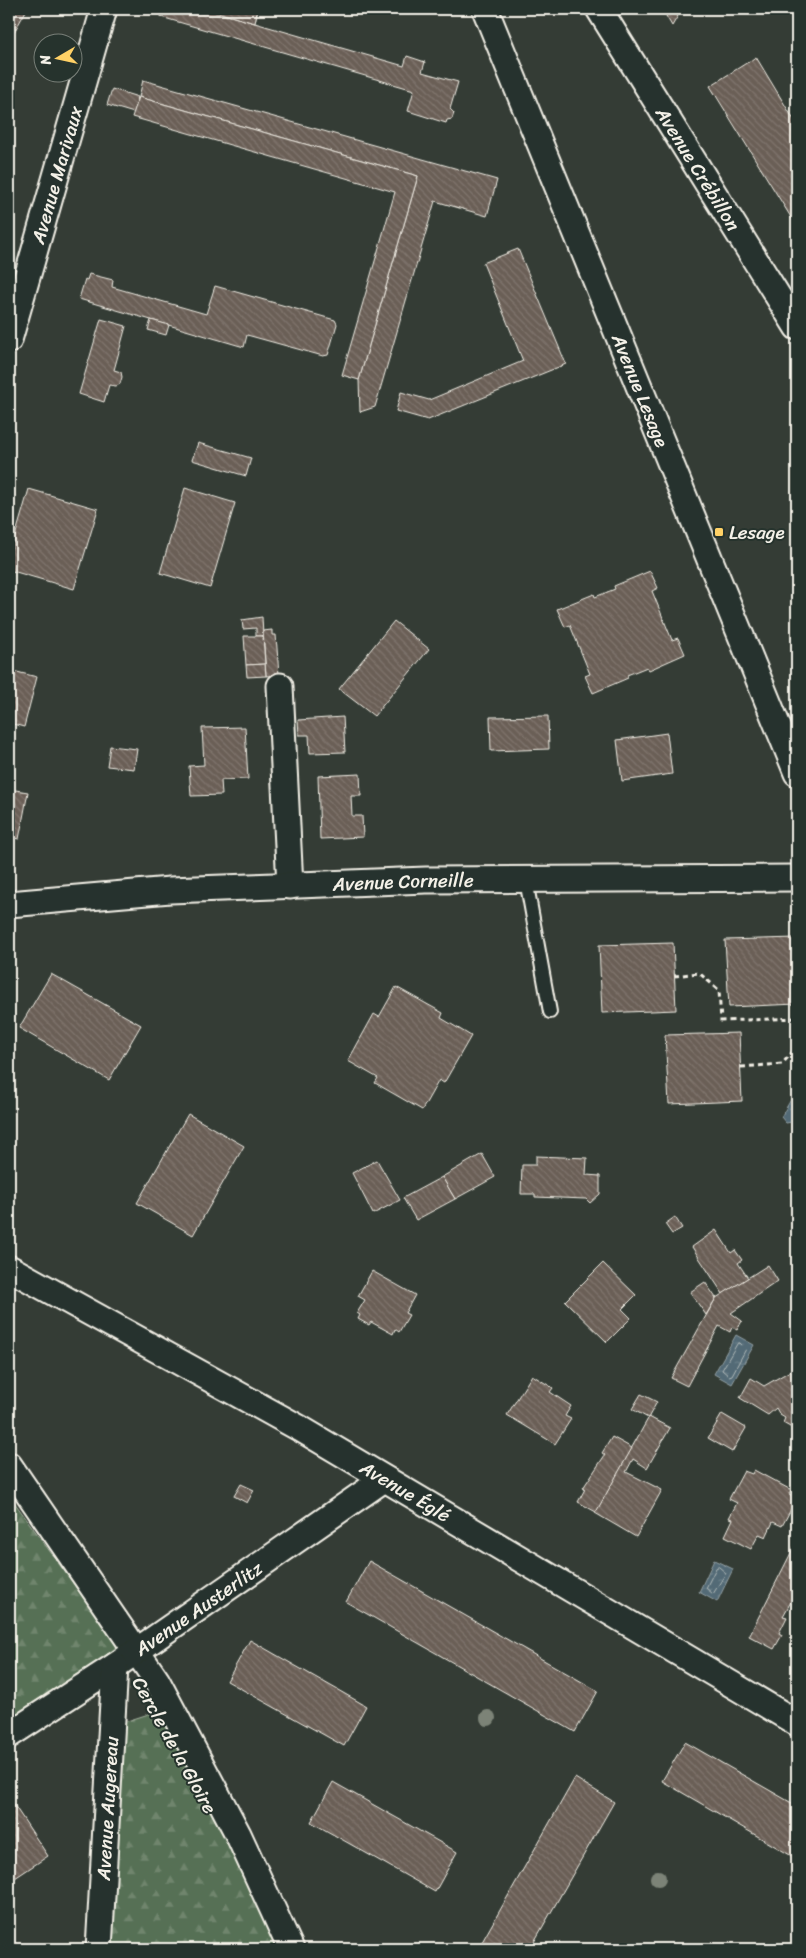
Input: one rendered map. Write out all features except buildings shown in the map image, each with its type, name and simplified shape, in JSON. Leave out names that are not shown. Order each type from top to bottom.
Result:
[{"type":"street","name":"Avenue Marivaux","points":[[9,340],[104,9]]},
{"type":"street","name":"Avenue Lesage","points":[[485,9],[797,773]]},
{"type":"street","name":"Avenue Crébillon","points":[[599,9],[797,327]]},
{"type":"street","points":[[280,686],[290,886]]},
{"type":"street","name":"Avenue Corneille","points":[[9,904],[170,890],[426,880],[797,878]]},
{"type":"street","name":"Avenue Églé","points":[[9,1268],[301,1429],[797,1723]]},
{"type":"street","points":[[9,1465],[157,1680],[238,1834],[291,1949]]},
{"type":"street","name":"Avenue Austerlitz","points":[[9,1735],[137,1651],[384,1479]]},
{"type":"street","name":"Avenue Augereau","points":[[99,1949],[115,1666]]},
{"type":"lane","points":[[526,880],[550,1012]]},
{"type":"path","points":[[674,976],[699,974],[719,990],[721,1021],[797,1018]]},
{"type":"path","points":[[741,1067],[782,1064],[797,1050]]},
{"type":"green space","points":[[9,1495],[120,1648],[9,1718]]},
{"type":"green space","points":[[161,1710],[281,1949],[112,1949],[124,1722]]},
{"type":"water","points":[[797,1089],[797,1121],[786,1123],[781,1117]]},
{"type":"water","points":[[736,1335],[754,1345],[732,1384],[714,1374]]},
{"type":"water","points":[[714,1560],[733,1569],[717,1602],[699,1592]]},
{"type":"place","name":"Lesage","points":[[719,532]]}]
